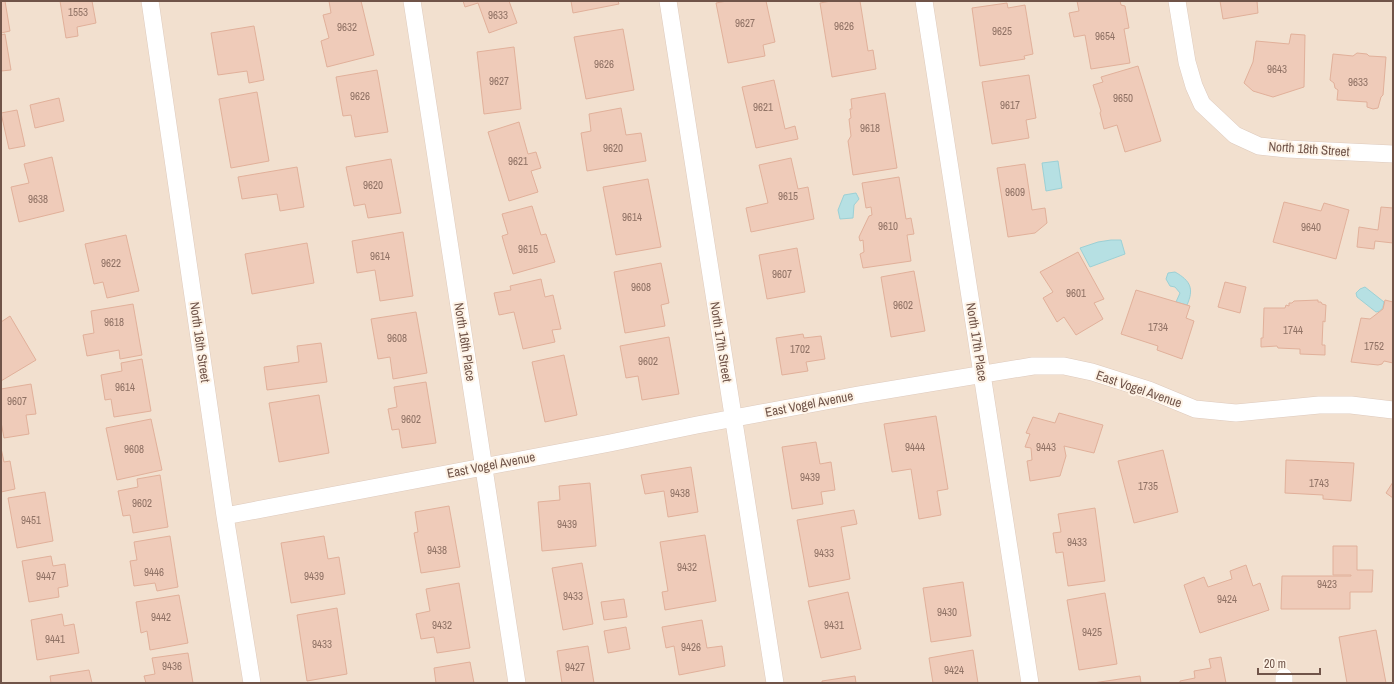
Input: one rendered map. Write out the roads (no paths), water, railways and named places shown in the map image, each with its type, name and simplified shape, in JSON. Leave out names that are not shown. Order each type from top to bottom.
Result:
[{"type":"street","name":"North 16th Street","points":[[150,1],[225,516],[252,683]]},
{"type":"street","name":"North 16th Place","points":[[412,1],[517,683]]},
{"type":"street","name":"North 17th Street","points":[[668,1],[775,683]]},
{"type":"street","name":"North 17th Place","points":[[924,1],[1030,683]]},
{"type":"street","name":"North 18th Street","points":[[1177,1],[1187,62],[1194,86],[1202,104],[1235,135],[1259,146],[1273,148],[1393,154]]},
{"type":"street","name":"East Vogel Avenue","points":[[225,516],[484,466],[610,444],[733,418],[858,395],[1034,366],[1064,366],[1092,372],[1144,388],[1195,409],[1236,413],[1319,405],[1351,405],[1393,410]]},
{"type":"water","points":[[1058,161],[1062,188],[1046,191],[1042,163]]},
{"type":"water","points":[[856,193],[859,199],[854,205],[853,218],[840,219],[838,210],[844,195]]},
{"type":"water","points":[[1121,240],[1125,254],[1090,267],[1080,248],[1098,242]]},
{"type":"water","points":[[1175,272],[1185,279],[1190,286],[1190,294],[1187,305],[1176,302],[1180,293],[1175,287],[1170,286],[1166,279],[1168,273]]},
{"type":"water","points":[[1365,287],[1384,302],[1383,308],[1380,311],[1376,312],[1357,297],[1356,293]]}]
